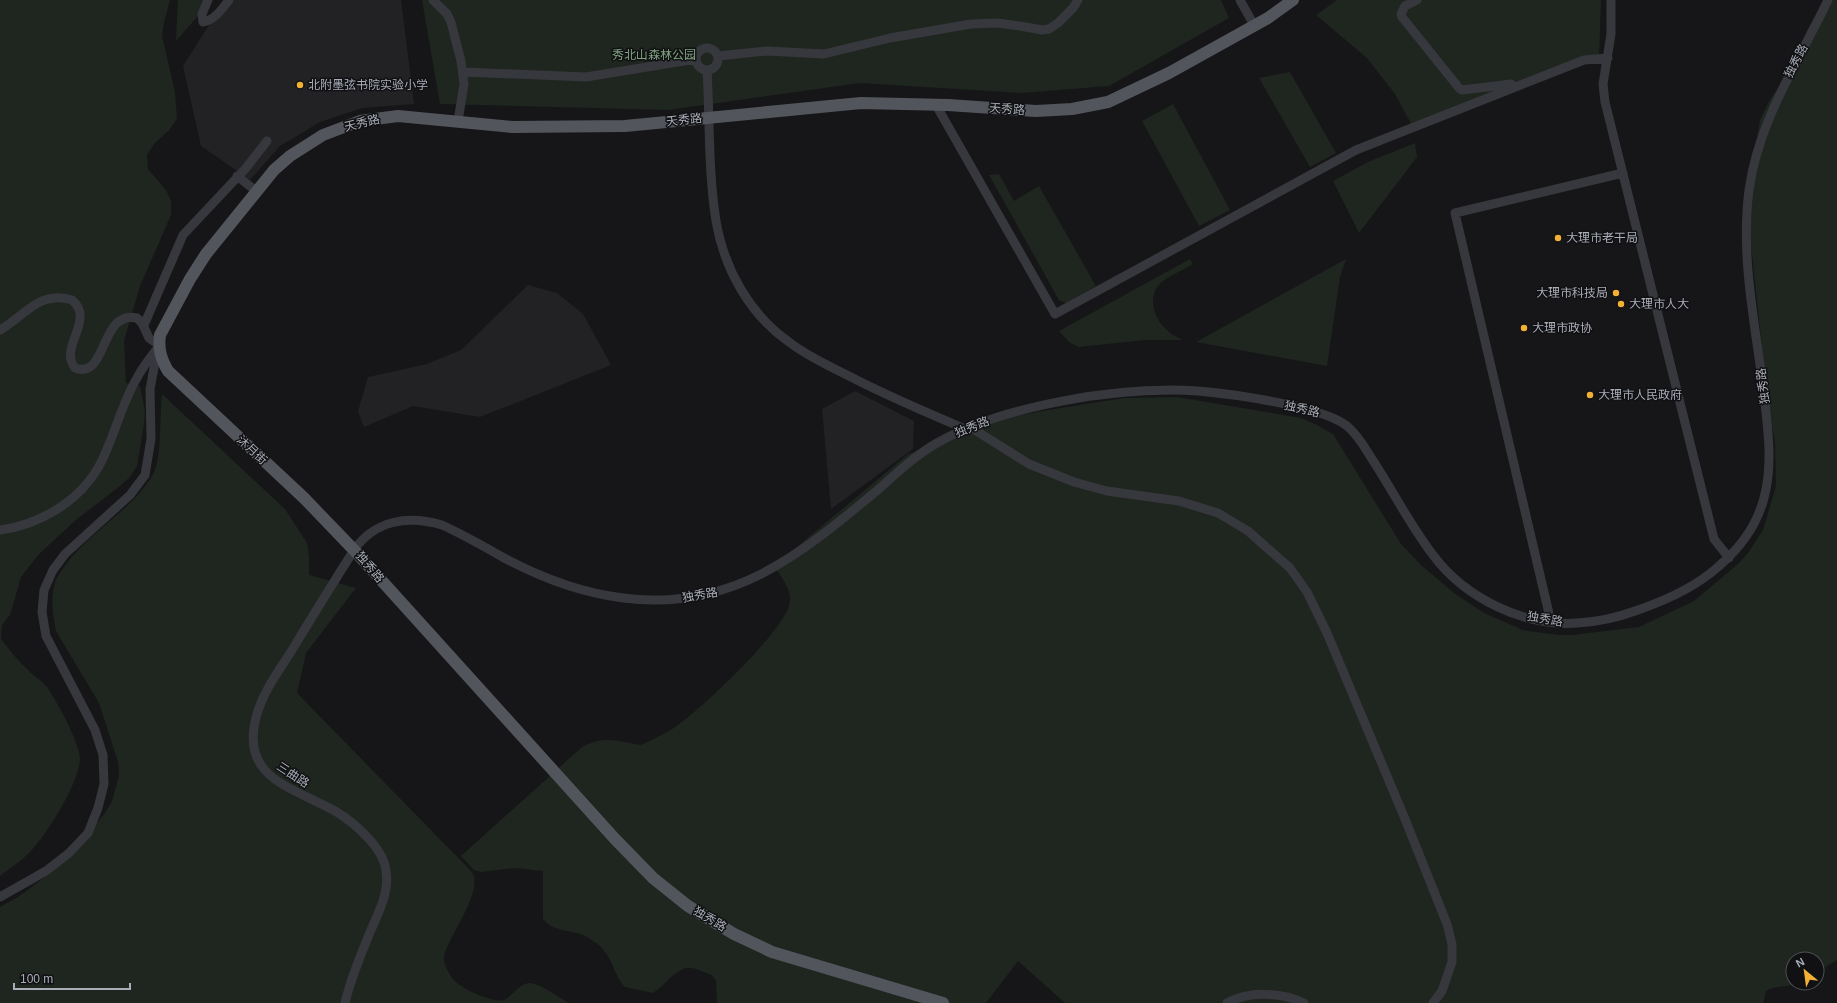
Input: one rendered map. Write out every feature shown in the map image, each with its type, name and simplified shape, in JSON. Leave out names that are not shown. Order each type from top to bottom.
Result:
[{"type":"main road","name":"天秀路","points":[[159,345],[160,335],[164,327],[190,279],[206,254],[274,170],[290,156],[323,135],[360,121],[398,116],[512,127],[625,126],[861,103],[936,105],[1036,111],[1072,109],[1108,102],[1169,73],[1254,25],[1293,0]]},
{"type":"main road","name":"沐月街","points":[[159,345],[162,359],[168,371],[304,498],[354,550]]},
{"type":"main road","name":"独秀路","points":[[354,550],[615,839],[653,878],[688,906],[734,934],[772,952],[943,1003]]},
{"type":"street","points":[[208,0],[202,14],[203,22],[209,20],[220,12],[229,0]]},
{"type":"street","points":[[432,0],[447,14],[451,22],[463,72],[464,84],[458,121]]},
{"type":"street","points":[[718,56],[767,51],[824,54],[890,38],[972,24],[996,23],[1042,30],[1049,29],[1058,23],[1073,8],[1078,0]]},
{"type":"street","points":[[1240,0],[1254,25]]},
{"type":"street","points":[[1417,0],[1405,6],[1401,14],[1402,17],[1459,88],[1462,90],[1485,88],[1528,82]]},
{"type":"street","points":[[1611,0],[1612,34],[1603,90],[1714,539],[1728,558]]},
{"type":"street","name":"独秀路","points":[[354,550],[366,536],[382,525],[400,520],[421,520],[449,528],[529,570],[580,590],[640,600],[669,600],[700,596],[739,585],[780,564],[829,529],[919,455],[939,442],[968,428],[1015,412],[1105,395],[1164,390],[1188,390],[1234,395],[1304,409],[1328,416],[1344,424],[1357,436],[1422,539],[1436,558],[1452,576],[1474,592],[1499,606],[1527,617],[1551,622],[1588,622],[1614,617],[1650,606],[1692,586],[1714,571],[1728,558],[1744,539],[1758,515],[1765,492],[1769,468],[1765,403],[1747,251],[1747,212],[1753,168],[1769,115],[1828,0]]},
{"type":"street","points":[[705,47],[712,49],[718,56],[716,65],[712,68],[707,70],[698,66],[696,59],[697,52],[705,47]]},
{"type":"street","points":[[936,105],[1055,314],[1356,150],[1584,60],[1608,58]]},
{"type":"street","points":[[463,72],[586,77],[696,59]]},
{"type":"street","points":[[707,70],[712,185],[720,238],[732,272],[745,295],[756,312],[780,335],[807,354],[882,393],[968,428],[1029,464],[1074,482],[1112,492],[1179,501],[1218,513],[1248,531],[1290,568],[1307,592],[1327,633],[1447,924],[1452,944],[1452,962],[1442,991],[1433,1003]]},
{"type":"street","points":[[144,325],[183,235],[246,168],[267,141]]},
{"type":"street","points":[[1551,622],[1455,213],[1623,173]]},
{"type":"street","points":[[237,176],[256,191]]},
{"type":"street","points":[[0,330],[45,299],[56,297],[72,300],[79,310],[80,322],[70,354],[70,360],[75,368],[81,370],[90,368],[94,365],[108,335],[114,326],[120,321],[133,317],[137,318],[144,325],[149,338],[159,345]]},
{"type":"street","points":[[0,530],[19,526],[48,514],[68,502],[87,483],[98,468],[136,378],[159,345]]},
{"type":"street","points":[[0,897],[46,871],[69,853],[88,833],[98,808],[104,784],[103,755],[95,730],[46,636],[42,612],[44,590],[53,570],[64,554],[130,495],[145,475],[151,439],[150,389],[159,345]]},
{"type":"street","name":"三曲路","points":[[345,1003],[354,973],[385,895],[387,879],[385,864],[374,845],[350,821],[333,810],[289,790],[269,775],[257,758],[253,737],[257,713],[268,688],[354,550]]},
{"type":"street","points":[[1227,1003],[1246,997],[1270,995],[1285,996],[1304,1003]]},
{"type":"shaded area","name":"北附墨弦书院实验小学","points":[[225,0],[401,0],[414,104],[362,108],[320,122],[280,146],[250,180],[201,146],[183,66]]},
{"type":"shaded area","points":[[528,285],[557,293],[583,314],[611,365],[480,417],[413,406],[364,427],[358,411],[368,377],[427,364],[461,350]]},
{"type":"shaded area","points":[[855,391],[914,421],[913,449],[831,509],[822,409]]},
{"type":"green space","points":[[0,0],[170,0],[162,36],[175,92],[177,119],[169,130],[154,144],[147,155],[148,169],[166,190],[171,201],[171,215],[140,286],[124,341],[126,383],[140,386],[145,411],[137,466],[130,477],[120,486],[77,519],[39,554],[21,577],[10,615],[2,625],[1,639],[20,662],[45,684],[51,693],[72,732],[80,758],[79,768],[75,780],[54,820],[38,843],[27,855],[0,876]]},
{"type":"green space","points":[[178,0],[212,0],[176,41]]},
{"type":"green space","name":"秀北山森林公园","points":[[422,0],[1221,0],[1229,18],[1109,86],[1021,93],[860,83],[668,110],[440,104]]},
{"type":"green space","points":[[1337,0],[1601,0],[1599,58],[1413,127],[1395,94],[1367,58],[1316,15]]},
{"type":"green space","points":[[1826,0],[1837,0],[1837,960],[1825,967],[1825,951],[1785,951],[1785,986],[1773,988],[1766,991],[1763,1003],[1065,1003],[1018,961],[986,1003],[717,1003],[716,981],[712,975],[693,968],[685,968],[673,975],[653,993],[625,987],[618,977],[606,953],[596,943],[582,934],[554,927],[543,919],[543,871],[515,868],[481,872],[474,870],[461,856],[582,747],[590,743],[604,740],[641,745],[669,731],[690,716],[760,648],[786,613],[790,601],[789,592],[774,566],[907,455],[974,424],[1124,398],[1177,397],[1301,418],[1333,434],[1401,544],[1421,565],[1454,593],[1484,613],[1523,630],[1558,635],[1572,635],[1639,627],[1694,601],[1738,564],[1748,553],[1763,530],[1776,486],[1775,442],[1768,403],[1750,235],[1749,209],[1755,149],[1760,120],[1769,101],[1794,64],[1807,30]]},
{"type":"green space","points":[[1290,72],[1336,153],[1310,167],[1259,78]]},
{"type":"green space","points":[[1173,104],[1230,210],[1199,226],[1142,121]]},
{"type":"green space","points":[[1415,143],[1417,157],[1359,233],[1333,181],[1368,162]]},
{"type":"green space","points":[[999,174],[1014,201],[1039,186],[1096,286],[1066,303],[1059,300],[989,175]]},
{"type":"green space","points":[[1190,259],[1193,264],[1163,281],[1154,292],[1153,299],[1155,313],[1162,325],[1174,336],[1183,340],[1145,340],[1079,347],[1069,342],[1059,331]]},
{"type":"green space","points":[[1346,259],[1340,277],[1327,366],[1196,342]]},
{"type":"green space","points":[[162,394],[285,509],[307,543],[309,575],[356,588],[306,653],[297,693],[472,872],[474,880],[470,902],[447,947],[444,956],[445,964],[452,978],[466,989],[493,1000],[504,1000],[525,984],[533,983],[569,1003],[0,1003],[0,907],[18,897],[48,875],[84,838],[105,813],[112,801],[119,776],[118,762],[99,703],[56,631],[52,601],[53,589],[56,579],[74,555],[84,544],[131,502],[151,478],[155,470],[159,450]]},
{"type":"place","name":"北附墨弦书院实验小学","points":[[300,85]]},
{"type":"place","name":"大理市老干局","points":[[1558,238]]},
{"type":"place","name":"大理市科技局","points":[[1616,293]]},
{"type":"place","name":"大理市人大","points":[[1621,304]]},
{"type":"place","name":"大理市政协","points":[[1524,328]]},
{"type":"place","name":"大理市人民政府","points":[[1590,395]]}]
